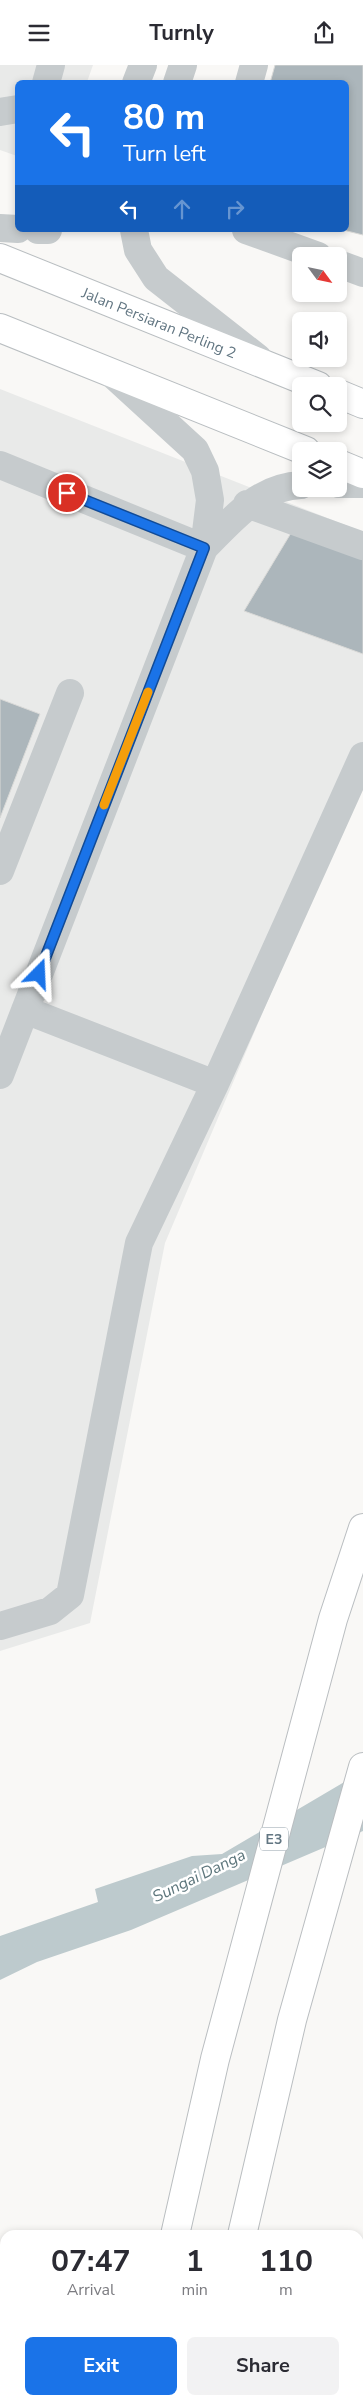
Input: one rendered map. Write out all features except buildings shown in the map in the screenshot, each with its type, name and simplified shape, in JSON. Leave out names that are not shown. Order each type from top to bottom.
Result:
[{"type":"main road","name":"Jalan Persiaran Perling 2","points":[[0,259],[295,377]]},
{"type":"main road","points":[[0,328],[292,445]]},
{"type":"main road","points":[[347,397],[363,404]]},
{"type":"main road","points":[[347,467],[363,474]]},
{"type":"main road","name":"E3","points":[[176,2230],[215,2059],[333,1619],[363,1528]]},
{"type":"main road","points":[[243,2230],[292,2020],[363,1767]]},
{"type":"street","points":[[47,80],[51,65]]},
{"type":"street","points":[[137,80],[143,65]]},
{"type":"street","points":[[178,80],[183,65]]},
{"type":"street","points":[[250,80],[254,65]]},
{"type":"street","points":[[0,112],[15,110]]},
{"type":"street","points":[[0,228],[15,229]]},
{"type":"street","points":[[134,232],[138,250],[156,278],[270,367]]},
{"type":"street","points":[[252,232],[293,247]]},
{"type":"street","points":[[348,267],[363,273]]},
{"type":"street","points":[[0,1075],[204,548],[210,500],[205,471],[195,450],[109,371]]},
{"type":"street","points":[[0,465],[204,548]]},
{"type":"street","points":[[347,484],[363,483]]},
{"type":"street","points":[[204,548],[247,504],[264,494],[292,486]]},
{"type":"street","points":[[247,504],[363,546]]},
{"type":"street","points":[[0,871],[70,693]]},
{"type":"street","points":[[0,1626],[50,1611],[70,1595],[139,1243],[215,1084],[363,756]]},
{"type":"street","points":[[25,1010],[215,1084]]},
{"type":"shaded area","points":[[0,65],[93,65],[88,80],[15,80],[15,155],[0,150]]},
{"type":"shaded area","points":[[0,389],[363,532],[363,776],[165,1243],[90,1623],[0,1651]]},
{"type":"water","name":"Sungai Danga","points":[[363,1771],[363,1831],[131,1930],[37,1962],[0,1980],[0,1936],[98,1902],[95,1889],[192,1856],[222,1854]]},
{"type":"slow traffic","points":[[104,805],[148,692]]},
{"type":"route","points":[[39,974],[204,548],[67,493]]}]
